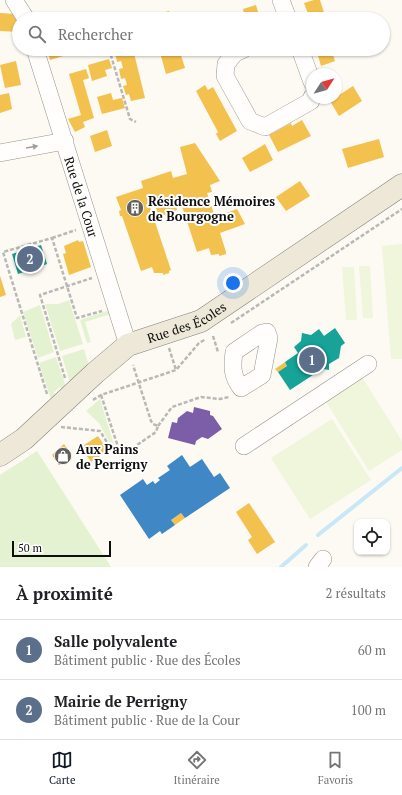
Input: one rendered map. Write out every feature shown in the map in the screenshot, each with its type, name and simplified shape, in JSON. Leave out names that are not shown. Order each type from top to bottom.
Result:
[{"type":"main road","name":"Rue des Écoles","points":[[0,455],[24,439],[89,379],[130,355],[201,321],[402,185]]},
{"type":"street","points":[[14,0],[22,12]]},
{"type":"street","points":[[281,0],[285,12]]},
{"type":"street","name":"Rue de la Cour","points":[[37,56],[65,141],[130,355]]},
{"type":"street","points":[[233,56],[226,64],[225,76],[250,121],[265,127],[306,104]]},
{"type":"street","points":[[303,56],[307,68]]},
{"type":"street","points":[[0,153],[65,141]]},
{"type":"street","points":[[244,446],[368,364]]},
{"type":"path","points":[[112,56],[130,119],[136,122]]},
{"type":"path","points":[[48,397],[3,252],[78,230]]},
{"type":"path","points":[[52,238],[77,318],[108,309]]},
{"type":"path","points":[[66,380],[40,294],[98,276]]},
{"type":"path","points":[[101,395],[121,456],[156,432],[158,426],[172,407],[201,397],[220,399],[232,396],[213,336]]},
{"type":"path","points":[[130,355],[151,421],[153,424],[158,426]]},
{"type":"path","points":[[61,427],[100,431],[113,452],[118,448]]},
{"type":"green space","points":[[402,244],[402,359],[391,359],[382,246]]},
{"type":"green space","points":[[359,266],[370,266],[373,318],[363,318]]},
{"type":"green space","points":[[342,267],[354,267],[357,320],[346,320]]},
{"type":"green space","points":[[69,300],[83,344],[60,351],[45,304],[58,304]]},
{"type":"green space","points":[[40,305],[54,352],[38,358],[23,312]]},
{"type":"green space","points":[[110,310],[111,314],[85,322],[91,342],[87,343],[80,320]]},
{"type":"green space","points":[[20,315],[26,337],[15,340],[11,324]]},
{"type":"green space","points":[[84,349],[89,366],[70,383],[62,356]]},
{"type":"green space","points":[[56,357],[66,387],[62,389],[60,387],[54,392],[55,396],[51,400],[39,363]]},
{"type":"green space","points":[[362,377],[402,441],[402,450],[369,471],[325,400]]},
{"type":"green space","points":[[100,399],[114,445],[111,445],[99,423],[86,411]]},
{"type":"green space","points":[[332,419],[371,480],[310,519],[271,458]]},
{"type":"green space","points":[[37,451],[111,567],[0,567],[0,475]]},
{"type":"building: Logements","points":[[320,0],[324,12],[307,12],[304,3]]},
{"type":"building: Logements","points":[[256,5],[258,12],[244,12],[243,9]]},
{"type":"building: Logements","points":[[0,13],[12,14],[12,32],[0,31]]},
{"type":"building: Logements","points":[[49,56],[63,56],[50,60]]},
{"type":"building: Logements","points":[[116,56],[135,56],[145,98],[131,101],[129,94],[126,95],[123,86],[127,85],[125,78],[121,79],[119,69],[123,68],[121,61],[117,62]]},
{"type":"building: Logements","points":[[161,56],[181,56],[185,68],[166,74]]},
{"type":"building: Logements","points":[[318,56],[333,56],[335,61],[321,66]]},
{"type":"building: Logements","points":[[109,59],[112,68],[105,70],[107,76],[92,81],[88,65]]},
{"type":"building: Logements","points":[[16,61],[21,85],[5,88],[0,65]]},
{"type":"building: Logements","points":[[86,69],[89,78],[83,80],[94,118],[83,122],[85,127],[75,132],[68,119],[81,115],[69,74]]},
{"type":"building: Logements","points":[[205,85],[208,90],[213,87],[237,131],[220,141],[216,134],[218,132],[196,91]]},
{"type":"building: Logements","points":[[353,86],[362,101],[339,116],[332,104],[342,104],[342,93]]},
{"type":"building: Logements","points":[[9,93],[12,109],[0,113],[0,95]]},
{"type":"building: Logements","points":[[111,93],[113,100],[122,98],[125,108],[102,114],[97,97]]},
{"type":"building: Logements","points":[[302,120],[311,136],[278,152],[269,135],[291,123],[292,126]]},
{"type":"building: Logements","points":[[107,130],[112,146],[95,152],[90,136]]},
{"type":"building: Logements","points":[[379,139],[384,157],[348,168],[342,149]]},
{"type":"building: Logements","name":"Résidence Mémoires de Bourgogne","points":[[195,143],[220,181],[210,185],[212,192],[207,193],[215,217],[237,209],[245,224],[220,233],[226,254],[219,256],[219,254],[211,255],[209,248],[197,252],[179,197],[174,199],[177,210],[159,217],[155,205],[150,207],[171,270],[169,273],[163,275],[163,273],[154,273],[152,267],[141,271],[122,216],[120,216],[119,211],[121,210],[116,197],[143,188],[141,181],[171,171],[173,178],[187,174],[180,147]]},
{"type":"building: Logements","points":[[265,144],[273,160],[250,172],[242,158]]},
{"type":"building: Logements","points":[[300,181],[310,196],[286,211],[276,197]]},
{"type":"building: Logements","points":[[78,240],[79,242],[83,241],[91,267],[69,275],[63,254],[66,253],[64,246]]},
{"type":"building: Logements","points":[[0,276],[6,295],[0,297]]},
{"type":"building: Logements","points":[[285,362],[287,366],[278,372],[275,369]]},
{"type":"building: Logements","points":[[98,436],[108,451],[91,462],[81,447]]},
{"type":"building: Logements","points":[[64,444],[66,447],[53,456],[52,455]]},
{"type":"building: Logements","points":[[249,503],[275,542],[257,554],[248,540],[252,537],[236,512]]},
{"type":"building: Logements","points":[[181,513],[185,518],[175,525],[171,520]]},
{"type":"building: Commerces","name":"Aux Pains de Perrigny","points":[[66,447],[72,456],[59,465],[53,456]]},
{"type":"building: Bureaux","points":[[194,407],[210,411],[210,415],[213,416],[222,429],[208,439],[202,437],[196,441],[195,445],[168,438],[172,422],[177,423],[178,418],[187,411],[193,413]]},
{"type":"building: Écoles","points":[[182,455],[190,467],[202,459],[214,477],[220,473],[230,488],[185,518],[181,513],[171,520],[175,525],[162,534],[160,531],[149,539],[120,495],[143,479],[147,485],[153,481],[155,484],[160,480],[158,478],[170,470],[167,466]]},
{"type":"building: Public","points":[[41,245],[47,264],[18,274],[12,254]]},
{"type":"building: Public","points":[[335,328],[345,343],[341,346],[339,358],[329,364],[329,370],[317,368],[316,373],[290,390],[278,372],[287,366],[285,362],[298,353],[294,347],[301,341],[302,333],[311,335],[319,329],[324,336]]},
{"type":"waterway","points":[[318,535],[402,468]]},
{"type":"waterway","points":[[281,567],[306,545]]},
{"type":"place","name":"Résidence Mémoires de Bourgogne","points":[[135,208]]},
{"type":"place","name":"Mairie de Perrigny","points":[[30,259]]},
{"type":"place","name":"Salle polyvalente","points":[[312,360]]},
{"type":"place","name":"Aux Pains de Perrigny","points":[[63,456]]}]
